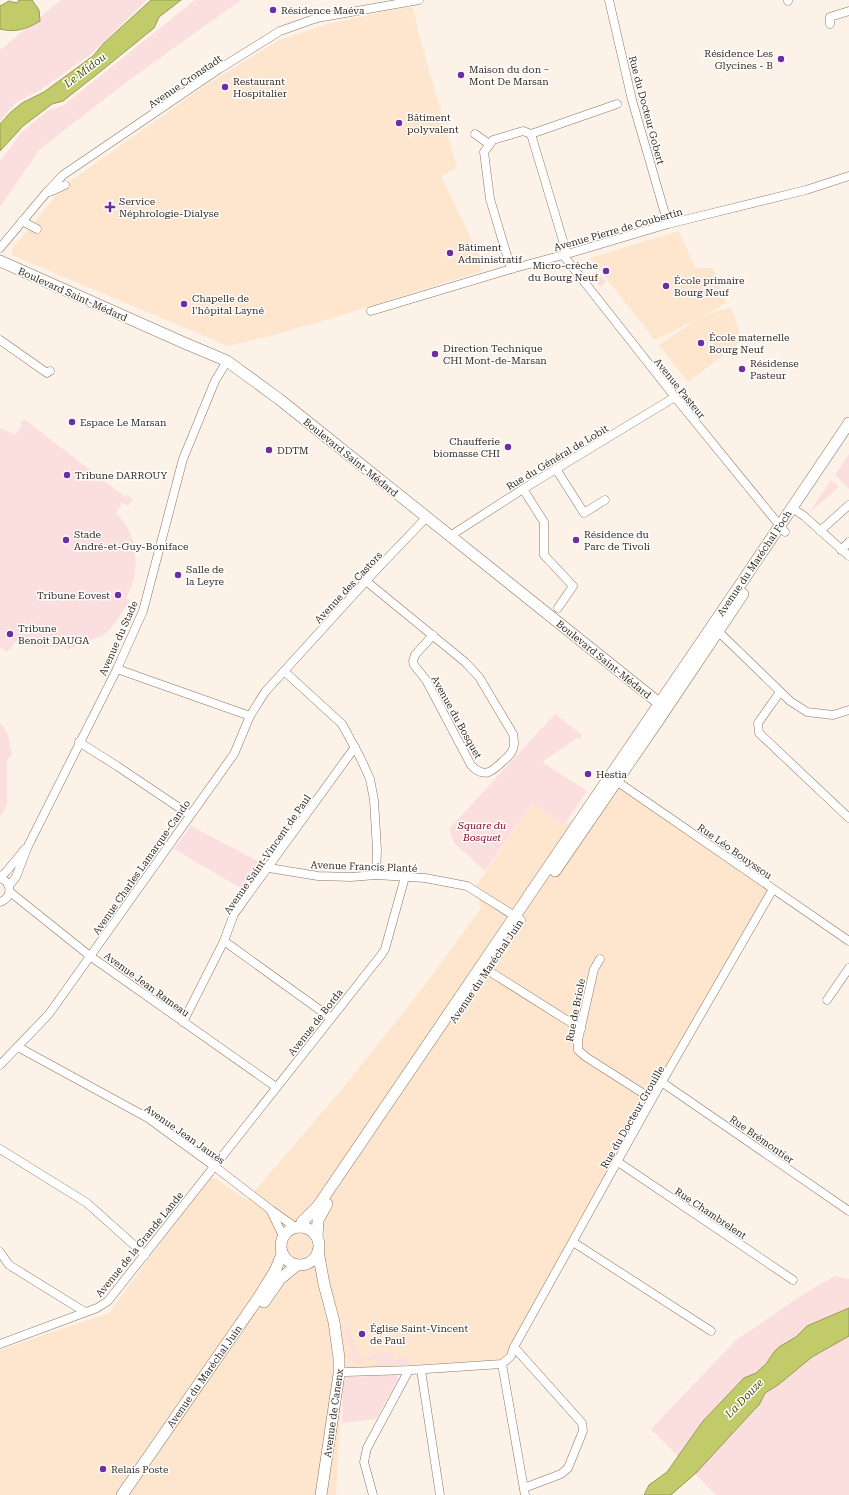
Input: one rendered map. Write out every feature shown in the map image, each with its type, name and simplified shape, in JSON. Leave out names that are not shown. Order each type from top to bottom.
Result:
[{"type":"main road","name":"Boulevard Saint-Médard","points":[[0,261],[227,361],[265,388],[663,706]]},
{"type":"main road","name":"Avenue du Maréchal Foch","points":[[795,510],[849,423]]},
{"type":"main road","name":"Avenue du Maréchal Foch","points":[[663,706],[795,510],[849,435]]},
{"type":"main road","name":"Avenue du Maréchal Juin","points":[[317,1237],[318,1220],[322,1210],[518,918],[663,706]]},
{"type":"main road","name":"Avenue du Maréchal Juin","points":[[298,1227],[318,1206],[483,970]]},
{"type":"main road","points":[[299,1265],[310,1262],[317,1255],[319,1242],[317,1237],[310,1230],[298,1227],[286,1232],[283,1236],[280,1248],[282,1254],[288,1261],[313,1272],[324,1284]]},
{"type":"main road","name":"Avenue de Canenx","points":[[318,1251],[324,1284],[334,1322],[339,1358],[339,1374],[321,1495]]},
{"type":"main road","name":"Avenue du Maréchal Juin","points":[[122,1495],[257,1300],[275,1271],[282,1254]]},
{"type":"main road","name":"Avenue du Maréchal Juin","points":[[130,1495],[274,1287],[287,1272],[299,1265]]},
{"type":"street","name":"Avenue Cronstadt","points":[[0,248],[63,175],[218,69],[280,30],[317,18],[419,0]]},
{"type":"street","name":"Rue du Docteur Gobert","points":[[608,0],[632,100],[668,224]]},
{"type":"street","points":[[830,24],[830,18],[849,11]]},
{"type":"street","points":[[510,269],[490,199],[484,152],[489,144],[493,140],[523,131],[530,134],[617,104]]},
{"type":"street","points":[[475,134],[489,144]]},
{"type":"street","points":[[530,134],[565,255]]},
{"type":"street","name":"Avenue Pierre de Coubertin","points":[[371,311],[510,269],[565,255],[668,224],[806,190],[849,176]]},
{"type":"street","points":[[46,193],[65,185]]},
{"type":"street","points":[[22,221],[37,229]]},
{"type":"street","name":"Avenue Pasteur","points":[[565,255],[674,398],[782,529]]},
{"type":"street","points":[[0,340],[47,374],[50,370]]},
{"type":"street","name":"Avenue du Stade","points":[[0,902],[6,899],[28,846],[117,668],[143,611],[183,459],[216,381],[227,361]]},
{"type":"street","name":"Rue du Général de Lobit","points":[[450,536],[523,489],[674,398]]},
{"type":"street","points":[[556,469],[584,513],[605,500]]},
{"type":"street","points":[[523,489],[544,522],[544,555],[573,586],[558,608]]},
{"type":"street","points":[[820,531],[849,505]]},
{"type":"street","points":[[795,510],[804,516],[849,556]]},
{"type":"street","name":"Avenue des Castors","points":[[284,670],[427,517]]},
{"type":"street","points":[[841,550],[849,542]]},
{"type":"street","name":"Avenue du Bosquet","points":[[366,581],[433,634],[465,662],[478,677],[513,734],[514,744],[511,754],[490,772],[482,772],[471,765],[426,680],[414,665],[413,660],[415,655],[433,634]]},
{"type":"street","points":[[714,630],[723,636],[790,701],[807,712],[834,715],[849,710]]},
{"type":"street","points":[[117,668],[250,716]]},
{"type":"street","points":[[284,670],[342,724],[370,779],[374,800],[377,850],[376,875]]},
{"type":"street","name":"Avenue Charles Lamarque-Cando","points":[[0,1065],[49,1014],[234,754],[250,716],[264,692],[284,670]]},
{"type":"street","points":[[780,692],[758,723],[757,728],[759,733],[849,818]]},
{"type":"street","points":[[79,742],[190,815]]},
{"type":"street","name":"Avenue Saint-Vincent de Paul","points":[[183,1022],[224,941],[234,914],[269,868],[355,747]]},
{"type":"street","name":"Rue Léo Bouyssou","points":[[614,779],[849,941]]},
{"type":"street","name":"Avenue du Stade","points":[[0,877],[28,846]]},
{"type":"street","name":"Avenue Francis Planté","points":[[269,868],[318,876],[351,877],[376,875],[425,878],[467,886],[518,918]]},
{"type":"street","name":"Avenue Jean Rameau","points":[[0,877],[6,880],[10,889],[90,956],[276,1088]]},
{"type":"street","name":"Avenue de Borda","points":[[214,1166],[382,954],[405,877]]},
{"type":"street","name":"Rue du Docteur Grouille","points":[[502,1364],[511,1356],[514,1347],[652,1099],[663,1083],[773,889]]},
{"type":"street","points":[[224,941],[331,1018]]},
{"type":"street","name":"Rue de Briole","points":[[600,959],[594,969],[578,1040],[578,1050],[586,1057],[652,1099]]},
{"type":"street","points":[[827,1000],[849,968]]},
{"type":"street","points":[[483,970],[492,973],[581,1029]]},
{"type":"street","name":"Avenue Jean Jaurès","points":[[18,1047],[148,1118],[271,1210],[298,1227]]},
{"type":"street","name":"Rue Brémontier","points":[[663,1083],[849,1211]]},
{"type":"street","points":[[0,1149],[87,1203],[145,1255]]},
{"type":"street","name":"Rue Chambrelent","points":[[618,1162],[794,1280]]},
{"type":"street","name":"Avenue de la Grande Lande","points":[[0,1344],[97,1308],[108,1301],[214,1166]]},
{"type":"street","name":"Avenue Jean Jaurès","points":[[271,1210],[283,1236]]},
{"type":"street","points":[[573,1242],[711,1331]]},
{"type":"street","points":[[0,1252],[9,1265],[85,1312]]},
{"type":"street","points":[[339,1374],[346,1372],[421,1370],[502,1364],[524,1491],[561,1474],[568,1468],[583,1431],[582,1423],[514,1347]]},
{"type":"street","points":[[373,1495],[364,1462],[367,1448],[409,1370]]},
{"type":"street","points":[[421,1370],[440,1495]]},
{"type":"shaded area","points":[[413,7],[418,31],[457,168],[441,176],[482,261],[478,263],[482,271],[339,316],[270,336],[228,346],[12,255],[12,249],[65,185],[206,85],[279,40],[331,23]]},
{"type":"shaded area","name":"École primaire Bourg Neuf","points":[[679,231],[695,268],[713,268],[726,303],[705,315],[731,307],[742,341],[688,382],[659,345],[697,319],[655,340],[590,258]]},
{"type":"shaded area","points":[[624,783],[773,888],[505,1359],[343,1369],[336,1495],[0,1495],[0,1350],[109,1313],[210,1175],[247,1200],[348,1082],[419,993],[481,908],[477,885],[532,803],[564,825]]},
{"type":"green space","points":[[61,0],[147,0],[91,54],[42,89],[15,103],[0,121],[0,50]]},
{"type":"green space","points":[[195,0],[241,0],[125,83],[39,150],[0,207],[0,161],[22,132],[47,111],[64,105]]},
{"type":"green space","points":[[597,271],[606,282],[600,287],[591,276]]},
{"type":"green space","name":"Stade André-et-Guy-Boniface","points":[[24,419],[125,497],[127,495],[133,500],[128,506],[122,502],[116,514],[124,522],[129,531],[135,554],[134,577],[126,598],[130,601],[109,631],[101,636],[66,650],[65,647],[36,647],[17,640],[7,652],[0,647],[0,428],[15,435]]},
{"type":"green space","points":[[849,454],[849,489],[835,475]]},
{"type":"green space","points":[[831,480],[839,487],[809,513]]},
{"type":"green space","name":"Square du Bosquet","points":[[555,714],[582,735],[579,739],[577,738],[542,762],[587,791],[564,825],[532,803],[485,871],[454,843],[449,829]]},
{"type":"green space","points":[[0,723],[7,732],[12,754],[7,761],[7,804],[0,818]]},
{"type":"green space","points":[[191,826],[263,864],[244,890],[174,849]]},
{"type":"green space","points":[[835,1276],[849,1279],[849,1495],[716,1495],[651,1429],[736,1340],[802,1295]]},
{"type":"green space","points":[[344,1316],[360,1359],[380,1352],[381,1355],[392,1351],[395,1361],[412,1356],[408,1365],[378,1365],[376,1358],[355,1364],[347,1336]]},
{"type":"green space","points":[[396,1375],[399,1378],[376,1419],[342,1423],[343,1382],[348,1377]]},
{"type":"water","points":[[19,0],[32,0],[39,10],[40,21],[21,30],[11,31],[0,29],[0,6],[8,1],[17,3]]},
{"type":"water","name":"Le Midou","points":[[151,0],[181,0],[159,17],[154,28],[101,71],[63,101],[52,104],[23,126],[0,151],[0,124],[11,112],[22,103],[44,92],[93,56],[104,43]]},
{"type":"water","name":"La Douze","points":[[849,1308],[849,1336],[812,1357],[778,1385],[765,1393],[759,1405],[697,1472],[671,1495],[644,1495],[649,1485],[667,1472],[703,1421],[744,1378],[756,1373],[766,1364],[779,1347],[796,1337],[807,1326]]},
{"type":"place","name":"Résidence Maéva","points":[[273,10]]},
{"type":"place","name":"Résidence Les Glycines - B","points":[[781,59]]},
{"type":"place","name":"Maison du don – Mont De Marsan","points":[[461,75]]},
{"type":"place","name":"Restaurant Hospitalier","points":[[225,87]]},
{"type":"place","name":"Bâtiment polyvalent","points":[[399,123]]},
{"type":"place","name":"Service Néphrologie-Dialyse","points":[[110,207]]},
{"type":"place","name":"Bâtiment Administratif","points":[[450,253]]},
{"type":"place","name":"Micro-crèche du Bourg Neuf","points":[[606,271]]},
{"type":"place","name":"École primaire Bourg Neuf","points":[[666,286]]},
{"type":"place","name":"Chapelle de l'hôpital Layné","points":[[184,304]]},
{"type":"place","name":"École maternelle Bourg Neuf","points":[[701,343]]},
{"type":"place","name":"Direction Technique CHI Mont-de-Marsan","points":[[435,354]]},
{"type":"place","name":"Résidense Pasteur","points":[[742,369]]},
{"type":"place","name":"Espace Le Marsan","points":[[72,422]]},
{"type":"place","name":"Chaufferie biomasse CHI","points":[[508,447]]},
{"type":"place","name":"DDTM","points":[[269,450]]},
{"type":"place","name":"Tribune DARROUY","points":[[67,475]]},
{"type":"place","name":"Stade André-et-Guy-Boniface","points":[[66,540]]},
{"type":"place","name":"Résidence du Parc de Tivoli","points":[[576,540]]},
{"type":"place","name":"Salle de la Leyre","points":[[178,575]]},
{"type":"place","name":"Tribune Eovest","points":[[118,595]]},
{"type":"place","name":"Tribune Benoît DAUGA","points":[[10,634]]},
{"type":"place","name":"Hestia","points":[[588,774]]},
{"type":"place","name":"Église Saint-Vincent de Paul","points":[[362,1334]]},
{"type":"place","name":"Relais Poste","points":[[103,1469]]}]
